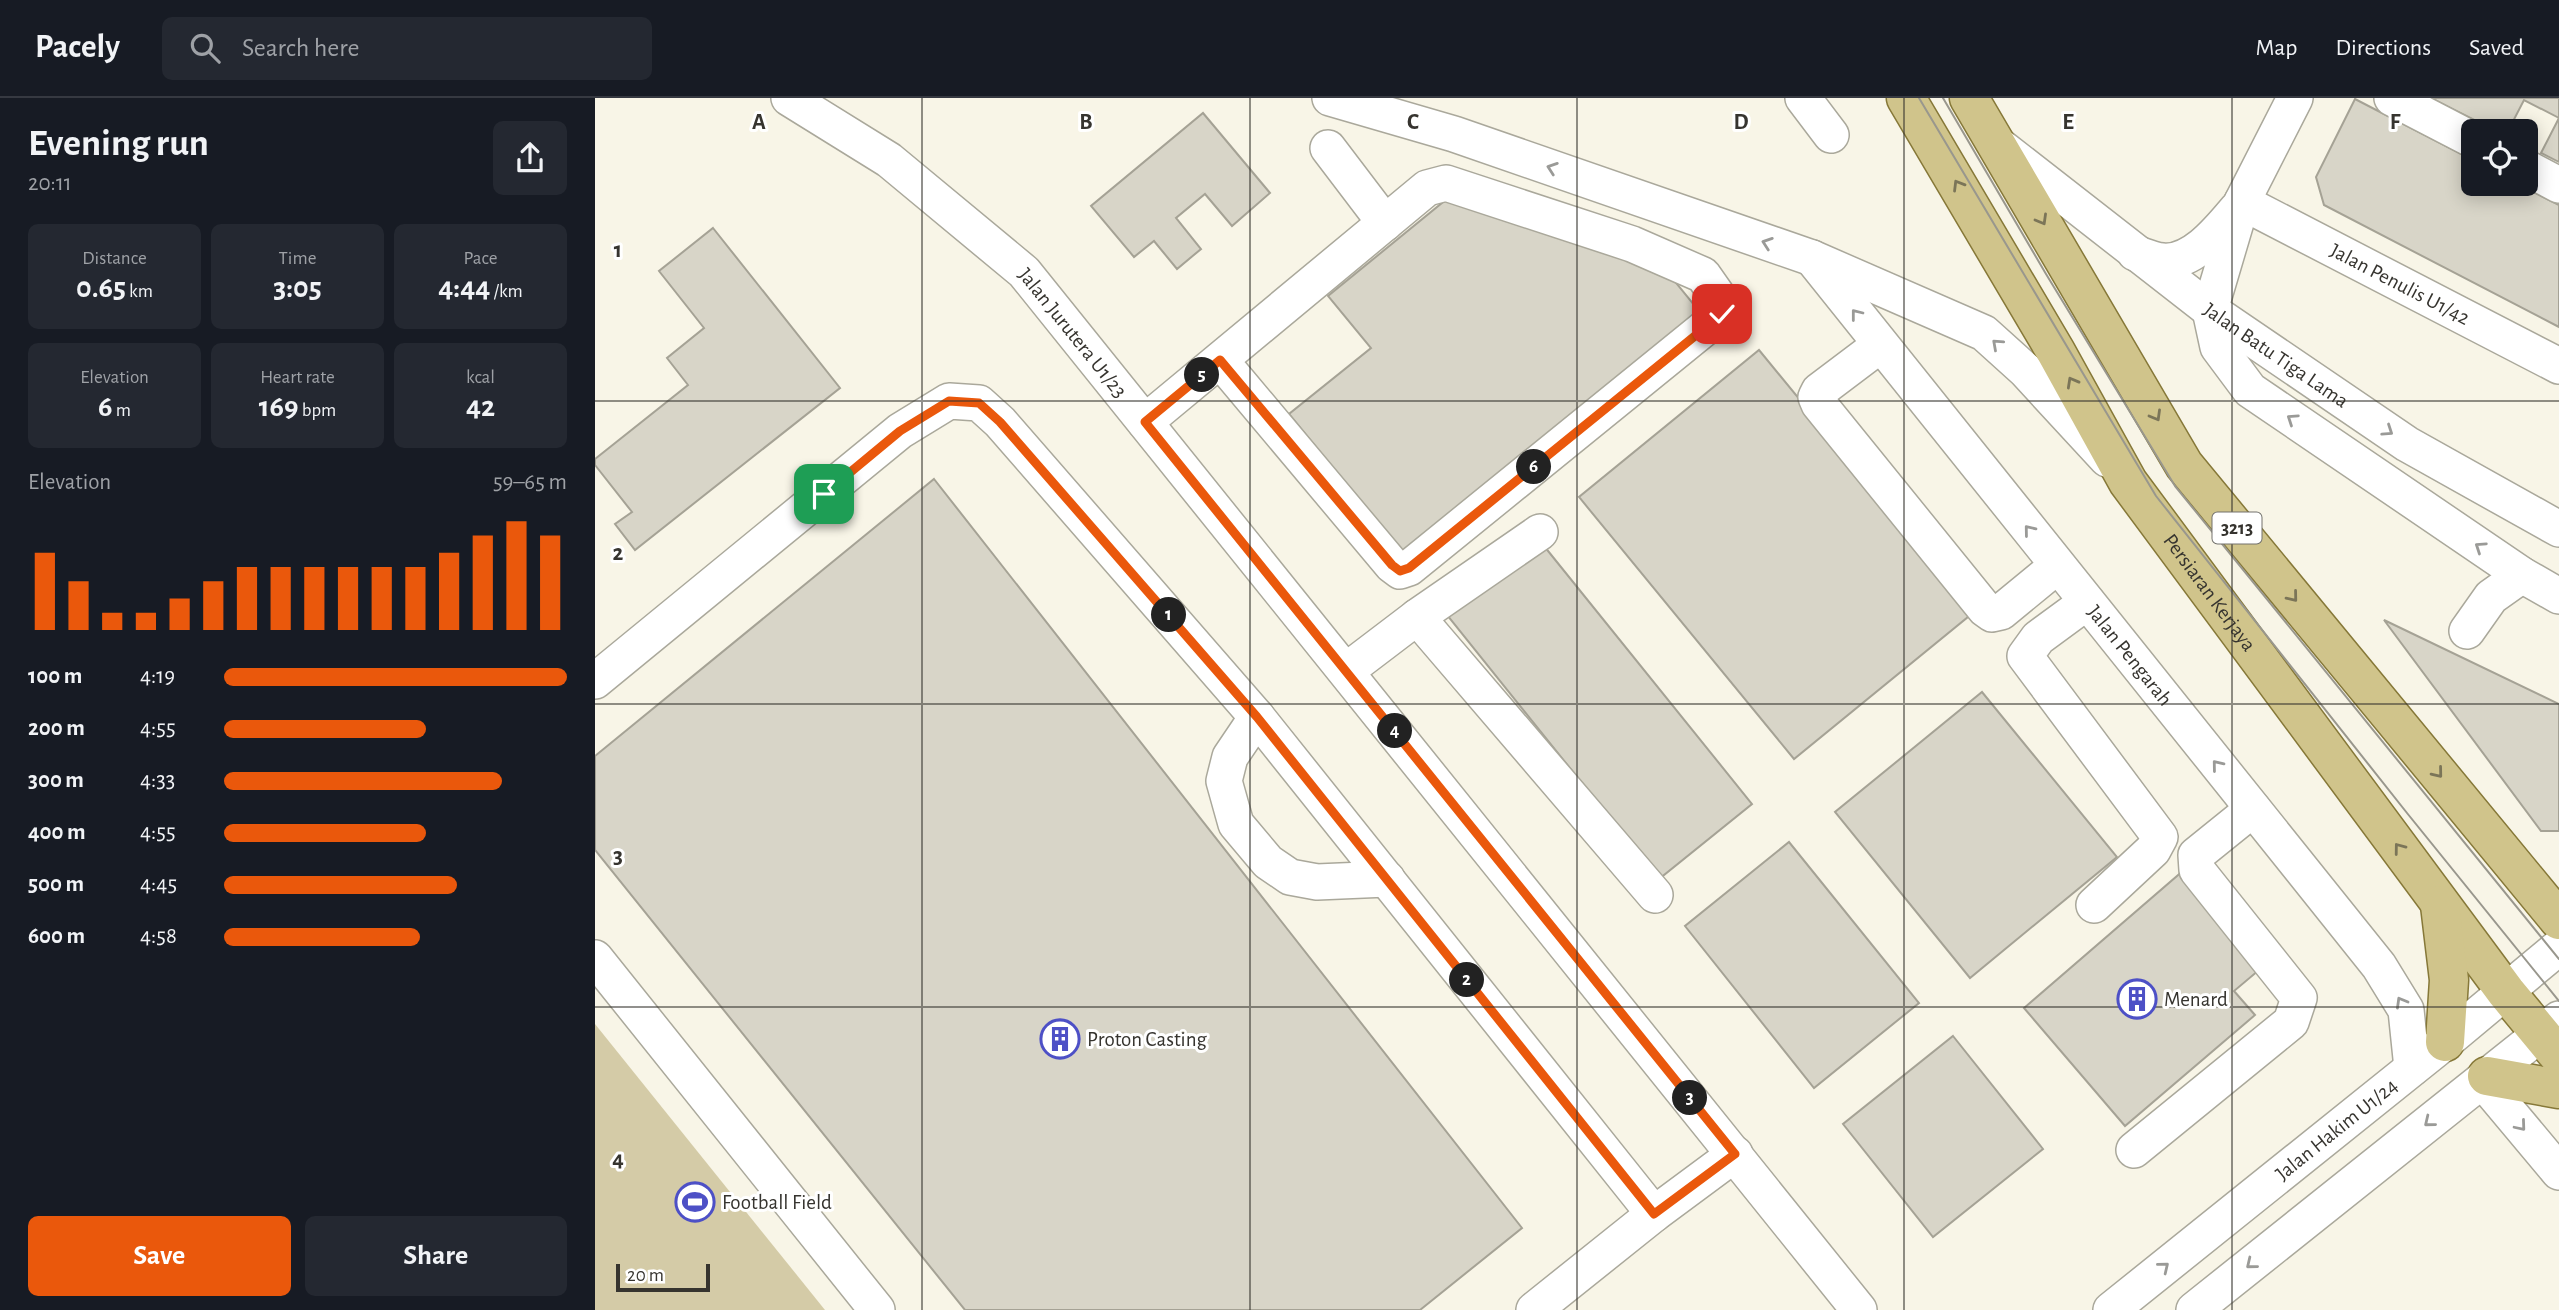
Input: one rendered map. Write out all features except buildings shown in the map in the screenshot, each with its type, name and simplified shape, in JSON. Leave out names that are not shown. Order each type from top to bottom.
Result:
[{"type":"main road","name":"Persiaran Kerjaya","points":[[1906,98],[2056,352],[2128,482],[2506,992],[2553,1036]]},
{"type":"main road","name":"3213","points":[[1969,98],[2184,465],[2559,920]]},
{"type":"main road","points":[[2440,903],[2449,980],[2445,1042]]},
{"type":"main road","points":[[2485,1078],[2559,1089]]},
{"type":"street","name":"Jalan Jurutera U1/23","points":[[789,98],[889,160],[1024,272],[1859,1310]]},
{"type":"street","points":[[1330,98],[1454,134],[1812,258],[1984,333],[2025,370],[2128,482]]},
{"type":"street","points":[[1803,98],[1831,135]]},
{"type":"street","points":[[1998,144],[2210,310],[2242,202],[2295,98]]},
{"type":"street","points":[[2392,98],[2461,134]]},
{"type":"street","points":[[1328,148],[1385,223]]},
{"type":"street","points":[[2538,174],[2559,185]]},
{"type":"street","points":[[1145,422],[1427,188],[1446,183],[1632,244],[1703,275],[1724,305],[1724,311],[1409,568],[1400,571],[1392,565],[1220,360]]},
{"type":"street","points":[[2136,253],[2164,261],[2188,255],[2211,239],[2242,202]]},
{"type":"street","name":"Jalan Penulis U1/42","points":[[2242,202],[2559,366]]},
{"type":"street","name":"Jalan Pengarah","points":[[1812,258],[2379,966],[2406,1010],[2412,1068]]},
{"type":"street","name":"Jalan Batu Tiga Lama","points":[[2210,310],[2407,444],[2559,528]]},
{"type":"street","name":"Jalan Batu Tiga Lama","points":[[2210,310],[2218,347],[2250,390],[2522,575],[2559,596]]},
{"type":"street","points":[[1880,345],[1819,391],[1816,397],[1819,404],[1985,609],[1992,614],[2001,612],[2057,566]]},
{"type":"street","points":[[595,681],[900,431],[949,401],[979,403],[1000,422],[1257,717],[1654,1214]]},
{"type":"street","points":[[1346,671],[1417,617],[1540,532]]},
{"type":"street","points":[[2467,631],[2491,597],[2522,575]]},
{"type":"street","points":[[2087,602],[2039,638],[2025,656],[2159,837],[2153,850],[2094,905]]},
{"type":"street","points":[[1417,617],[1655,895]]},
{"type":"street","points":[[1257,717],[1230,757],[1224,781],[1236,824],[1268,862],[1290,877],[1317,882],[1387,879]]},
{"type":"street","points":[[2134,1150],[2291,1021],[2299,998],[2197,870],[2196,855],[2253,809]]},
{"type":"street","name":"Jalan Hakim U1/24","points":[[2111,1310],[2559,947]]},
{"type":"street","points":[[595,958],[877,1310]]},
{"type":"street","points":[[2193,1310],[2485,1078],[2553,1036]]},
{"type":"street","points":[[2485,1078],[2559,1172]]},
{"type":"street","points":[[1534,1310],[1654,1214],[1735,1154]]},
{"type":"shaded area","name":"Football Field","points":[[595,1024],[825,1310],[595,1310]]},
{"type":"tram line","points":[[1919,98],[2156,496],[2559,1001]]},
{"type":"tram line","points":[[1943,98],[2175,486],[2559,959]]},
{"type":"place","name":"Menard","points":[[2137,999]]},
{"type":"place","name":"Proton Casting","points":[[1060,1039]]},
{"type":"place","name":"Football Field","points":[[695,1202]]},
{"type":"route","points":[[824,494],[900,431],[949,401],[979,403],[1000,422],[1257,717],[1654,1214],[1735,1154],[1145,422],[1220,360],[1392,565],[1400,571],[1409,568],[1722,314]]}]
